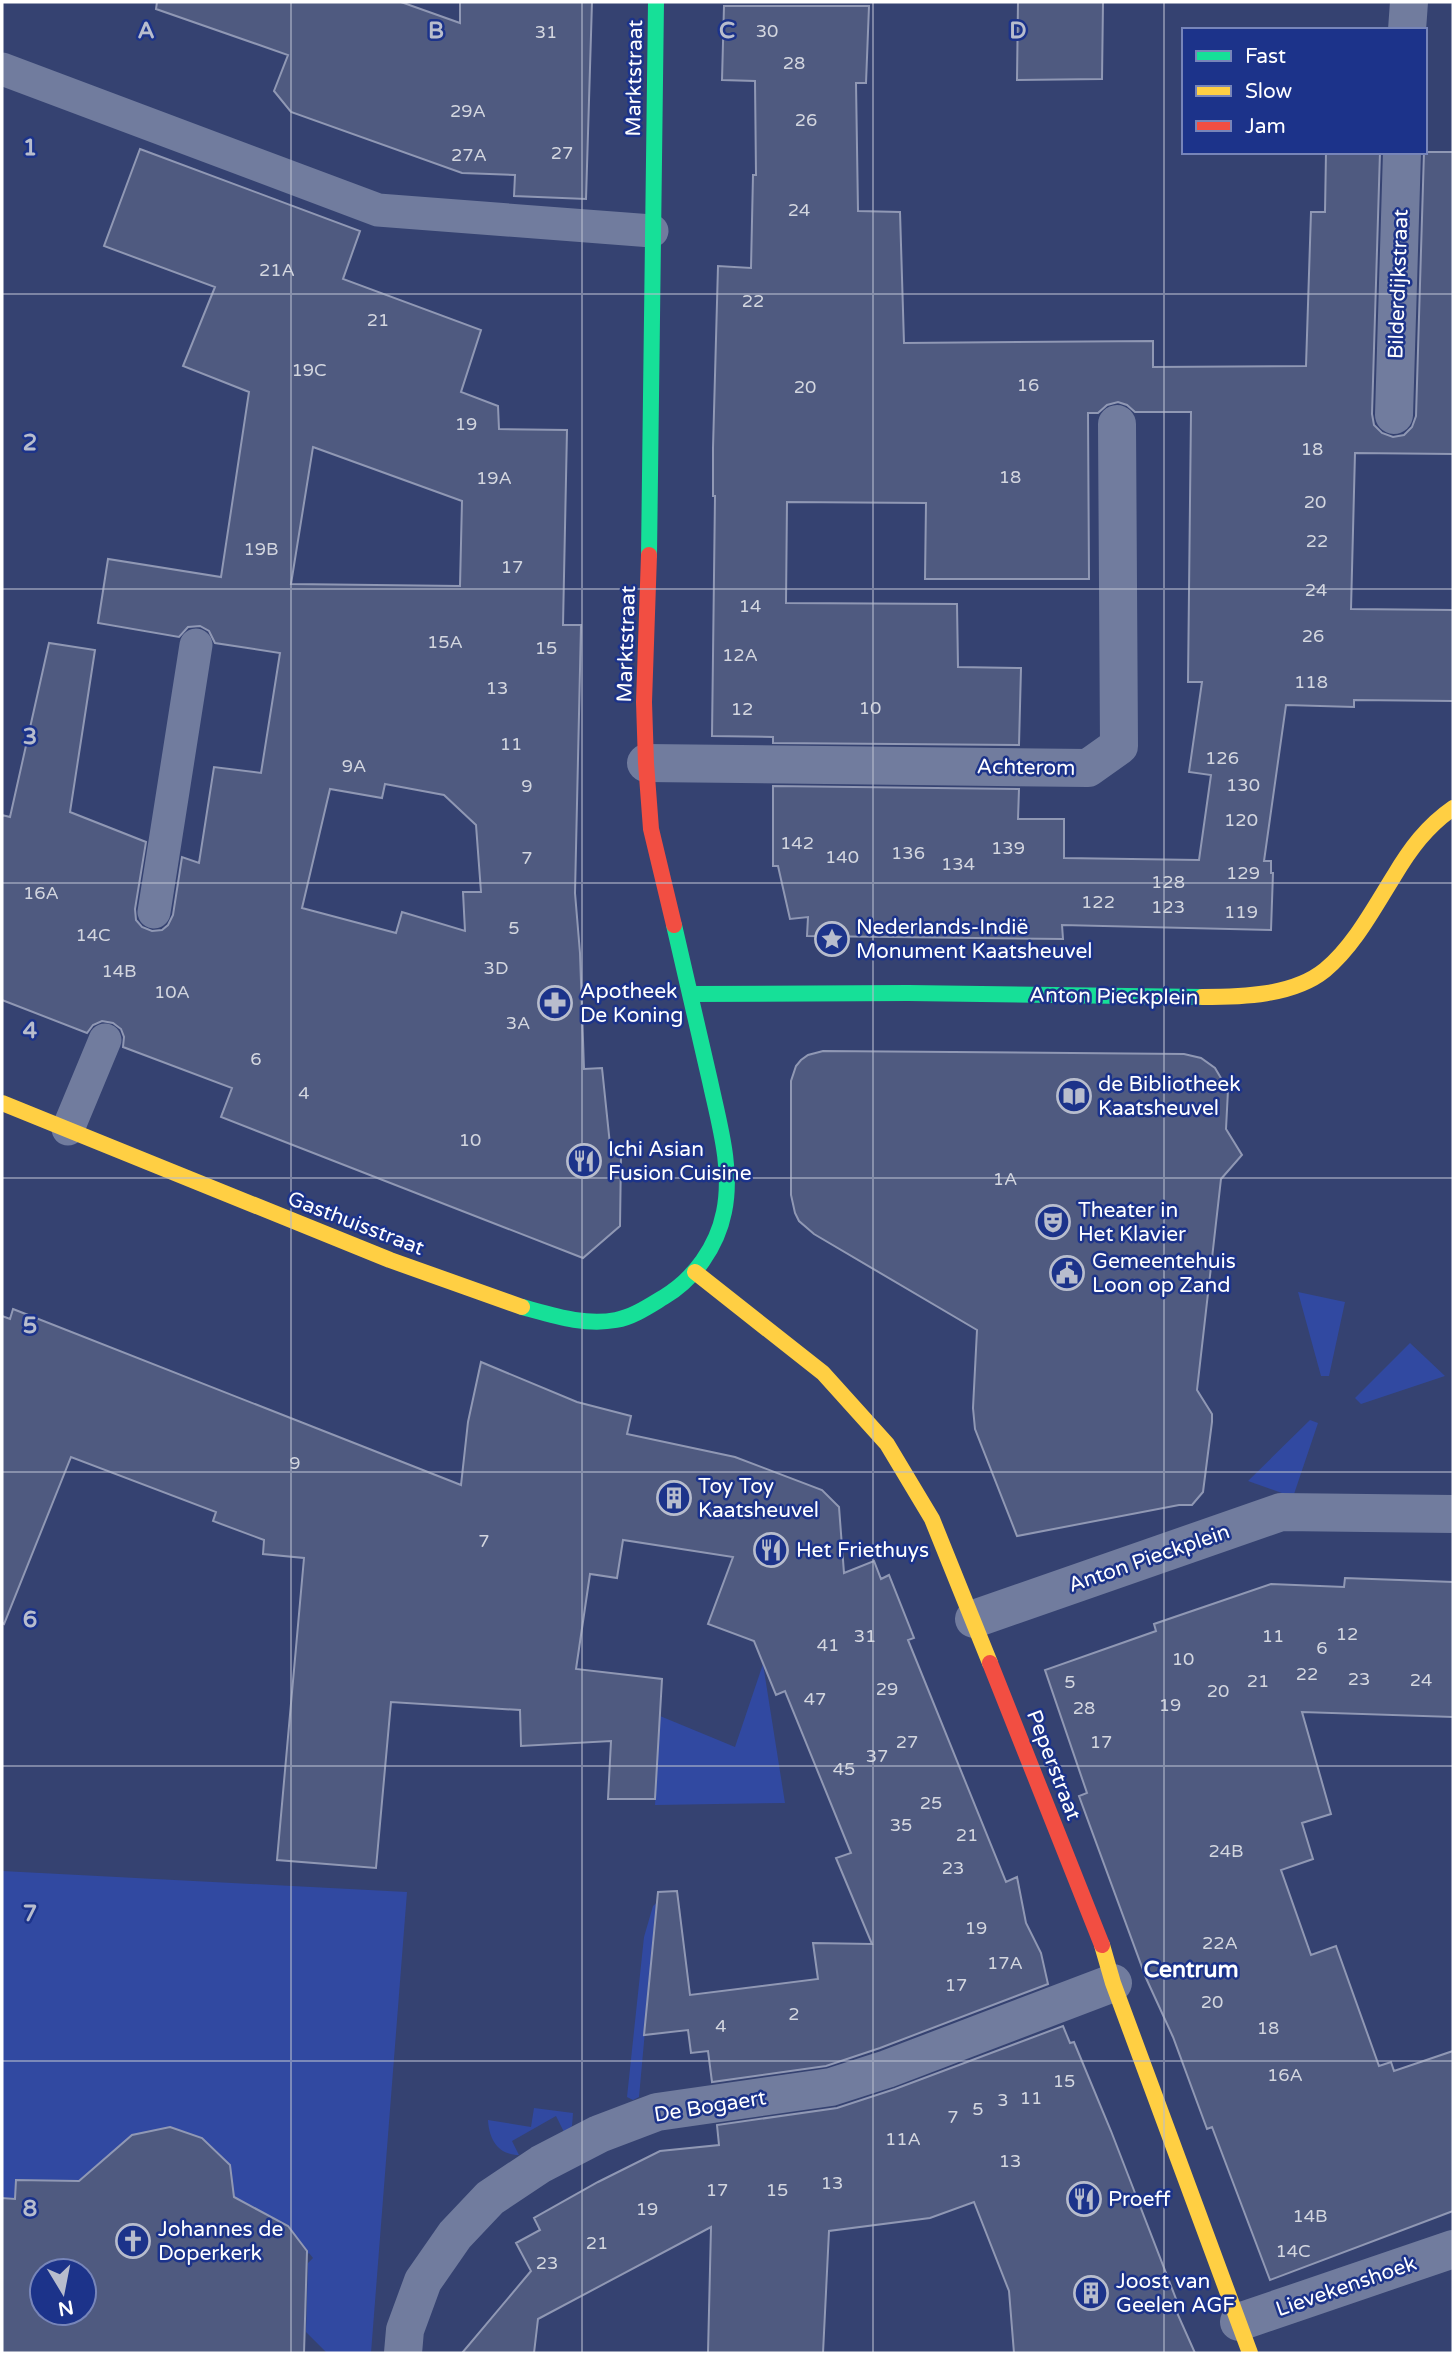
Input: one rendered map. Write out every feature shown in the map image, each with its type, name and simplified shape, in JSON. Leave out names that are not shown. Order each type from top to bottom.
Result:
[{"type":"street","name":"Marktstraat","points":[[656,2],[649,596],[644,702],[646,763],[651,829],[718,1118],[728,1177],[724,1213],[712,1246],[695,1272]]},
{"type":"street","points":[[1407,28],[1409,2]]},
{"type":"street","name":"Bilderdijkstraat","points":[[1394,415],[1402,154]]},
{"type":"street","name":"Achterom","points":[[646,763],[1088,768],[1109,754],[1119,746],[1116,424]]},
{"type":"street","name":"Anton Pieckplein","points":[[690,994],[908,993],[1213,997],[1254,995],[1288,988],[1323,972],[1349,944],[1415,843],[1437,818],[1453,808]]},
{"type":"street","name":"Gasthuisstraat","points":[[2,1103],[390,1260],[505,1303],[578,1321],[616,1320],[644,1309],[674,1291],[695,1272]]},
{"type":"street","name":"Peperstraat","points":[[695,1272],[823,1373],[887,1444],[932,1519],[1104,1950],[1113,1983],[1244,2338]]},
{"type":"street","name":"Anton Pieckplein","points":[[974,1619],[1280,1512],[1453,1514]]},
{"type":"street","name":"De Bogaert","points":[[403,2353],[405,2330],[423,2281],[454,2235],[490,2198],[541,2164],[599,2134],[657,2112],[831,2087],[887,2069],[1113,1983]]},
{"type":"street","name":"Lievekenshoek","points":[[1244,2338],[1453,2249]]},
{"type":"lane","points":[[2,69],[378,210],[652,231]]},
{"type":"lane","points":[[154,912],[196,645]]},
{"type":"lane","points":[[68,1129],[105,1040]]},
{"type":"shaded area","points":[[1298,1292],[1345,1302],[1329,1376],[1321,1376]]},
{"type":"shaded area","points":[[1410,1343],[1445,1376],[1361,1404],[1355,1398]]},
{"type":"shaded area","points":[[1310,1420],[1318,1423],[1293,1497],[1248,1481]]},
{"type":"shaded area","points":[[763,1664],[785,1803],[655,1805],[660,1716],[735,1747]]},
{"type":"shaded area","points":[[2,1871],[407,1892],[371,2353],[327,2353],[306,2332],[308,2263],[313,2258],[309,2253],[302,2259],[250,2214],[253,2207],[248,2205],[245,2211],[227,2186],[233,2184],[214,2156],[217,2151],[213,2148],[208,2152],[185,2137],[186,2132],[181,2130],[180,2136],[152,2135],[151,2130],[123,2150],[119,2145],[115,2150],[118,2154],[97,2180],[16,2181],[15,2199],[2,2198]]},
{"type":"shaded area","points":[[660,1900],[653,1943],[639,2097],[633,2100],[627,2097],[644,1937],[653,1906]]},
{"type":"shaded area","points":[[534,2108],[573,2113],[572,2126],[564,2132],[556,2116],[512,2141],[519,2155],[500,2149],[490,2133],[488,2120],[531,2127]]},
{"type":"building","points":[[157,2],[401,2],[460,23],[460,2],[592,2],[586,199],[514,196],[515,175],[462,173],[291,112],[274,91],[288,55],[156,9]]},
{"type":"building","points":[[1018,2],[1103,2],[1102,79],[1017,80]]},
{"type":"building","points":[[724,6],[869,6],[866,83],[856,83],[858,211],[900,212],[904,343],[1153,341],[1153,367],[1306,366],[1311,212],[1325,212],[1326,154],[1380,154],[1372,414],[1374,425],[1382,433],[1393,437],[1404,435],[1412,427],[1416,416],[1424,154],[1453,152],[1453,454],[1355,453],[1351,609],[1453,610],[1453,701],[1354,700],[1354,707],[1286,705],[1264,861],[1271,861],[1273,873],[1271,930],[1062,925],[1063,939],[807,936],[808,917],[790,919],[778,866],[773,866],[773,786],[1019,789],[1018,819],[1064,819],[1064,858],[1199,860],[1211,775],[1189,772],[1202,682],[1188,682],[1191,412],[1135,412],[1118,402],[1107,405],[1098,413],[1088,413],[1089,579],[925,579],[926,503],[787,502],[786,603],[957,604],[958,667],[1021,668],[1019,745],[773,743],[773,737],[712,736],[715,496],[713,448],[718,266],[751,268],[753,175],[756,175],[755,81],[722,80]]},
{"type":"building","points":[[140,149],[360,231],[343,279],[481,330],[461,392],[498,406],[499,429],[567,430],[563,625],[581,625],[575,893],[584,1069],[602,1068],[611,1154],[621,1155],[620,1226],[583,1258],[221,1117],[232,1088],[123,1047],[121,1029],[113,1023],[102,1021],[93,1025],[87,1033],[2,1000],[2,815],[10,817],[49,643],[95,650],[70,812],[146,842],[135,909],[136,920],[142,927],[152,931],[162,930],[173,915],[182,857],[199,863],[214,767],[261,773],[280,653],[215,643],[209,631],[200,626],[188,627],[179,637],[98,623],[108,559],[221,577],[249,392],[183,366],[215,287],[104,246]],"holes":[[[313,447],[462,501],[460,586],[291,584]],[[385,784],[444,795],[476,825],[481,892],[463,892],[465,931],[402,912],[396,933],[302,908],[330,789],[382,798]]]},
{"type":"building","points":[[823,1051],[1184,1054],[1201,1058],[1215,1068],[1228,1090],[1226,1129],[1242,1155],[1221,1179],[1197,1390],[1212,1414],[1212,1422],[1203,1492],[1192,1505],[1179,1505],[1017,1536],[975,1429],[973,1408],[977,1330],[814,1234],[799,1221],[795,1213],[791,1195],[791,1081],[801,1060]]},
{"type":"building","points":[[13,1309],[461,1485],[468,1422],[481,1362],[577,1402],[631,1416],[627,1434],[735,1457],[822,1490],[839,1507],[844,1573],[874,1561],[881,1579],[889,1575],[914,1638],[908,1640],[1006,1882],[1017,1877],[1026,1923],[1041,1953],[1048,1984],[826,2066],[712,2082],[708,2051],[691,2053],[688,2030],[644,2035],[658,1892],[677,1891],[690,1995],[818,1979],[813,1943],[872,1944],[836,1858],[851,1853],[785,1691],[776,1695],[754,1641],[708,1624],[733,1557],[623,1540],[617,1578],[590,1574],[576,1669],[662,1679],[655,1799],[608,1799],[611,1741],[521,1746],[520,1710],[391,1702],[376,1868],[277,1860],[304,1558],[263,1554],[264,1540],[213,1521],[216,1512],[71,1457],[4,1624],[2,1623],[2,1316],[10,1319]]},
{"type":"building","points":[[1345,1578],[1453,1582],[1453,1717],[1302,1712],[1331,1814],[1302,1823],[1313,1859],[1281,1870],[1311,1955],[1336,1946],[1379,2066],[1391,2062],[1394,2071],[1453,2051],[1453,2211],[1270,2280],[1212,2127],[1207,2129],[1173,2037],[1146,1978],[1079,1796],[1087,1793],[1045,1670],[1156,1631],[1154,1624],[1271,1584],[1344,1587]]},
{"type":"building","points":[[1063,2026],[1070,2043],[1074,2042],[1111,2131],[1178,2304],[1174,2306],[1195,2353],[1014,2353],[1009,2291],[974,2202],[930,2218],[829,2231],[823,2353],[708,2353],[711,2227],[538,2319],[534,2353],[462,2353],[531,2271],[516,2243],[540,2230],[534,2218],[598,2182],[660,2151],[719,2145],[717,2125],[837,2108]]},
{"type":"building","name":"Johannes de Doperkerk","points":[[170,2127],[202,2138],[230,2165],[234,2197],[288,2226],[307,2251],[304,2353],[2,2353],[2,2198],[15,2199],[16,2180],[79,2181],[132,2135]]},
{"type":"traffic: fast","points":[[649,555],[656,2]]},
{"type":"traffic: fast","points":[[522,1307],[580,1321],[616,1320],[629,1316],[675,1290],[703,1261],[716,1238],[726,1196],[724,1146],[674,925]]},
{"type":"traffic: fast","points":[[690,994],[908,993],[1202,997]]},
{"type":"traffic: slow","points":[[1202,997],[1250,995],[1282,990],[1312,979],[1325,970],[1354,938],[1413,847],[1435,822],[1453,808]]},
{"type":"traffic: slow","points":[[2,1103],[390,1260],[522,1307]]},
{"type":"traffic: slow","points":[[695,1272],[823,1373],[887,1444],[932,1519],[990,1663]]},
{"type":"traffic: slow","points":[[1102,1945],[1113,1983],[1250,2353]]},
{"type":"traffic: jam","points":[[649,555],[644,702],[646,763],[651,829],[674,925]]},
{"type":"traffic: jam","points":[[990,1663],[1102,1945]]},
{"type":"place","name":"Nederlands-Indië Monument Kaatsheuvel","points":[[832,939]]},
{"type":"place","name":"Apotheek De Koning","points":[[555,1003]]},
{"type":"place","name":"de Bibliotheek Kaatsheuvel","points":[[1074,1096]]},
{"type":"place","name":"Ichi Asian Fusion Cuisine","points":[[584,1161]]},
{"type":"place","name":"Theater in Het Klavier","points":[[1053,1222]]},
{"type":"place","name":"Gemeentehuis Loon op Zand","points":[[1067,1273]]},
{"type":"place","name":"Toy Toy Kaatsheuvel","points":[[674,1498]]},
{"type":"place","name":"Het Friethuys","points":[[771,1550]]},
{"type":"place","name":"Proeff","points":[[1084,2199]]},
{"type":"place","name":"Johannes de Doperkerk","points":[[133,2241]]},
{"type":"place","name":"Joost van Geelen AGF","points":[[1091,2293]]},
{"type":"district","name":"Centrum","points":[[1191,1969]]}]
